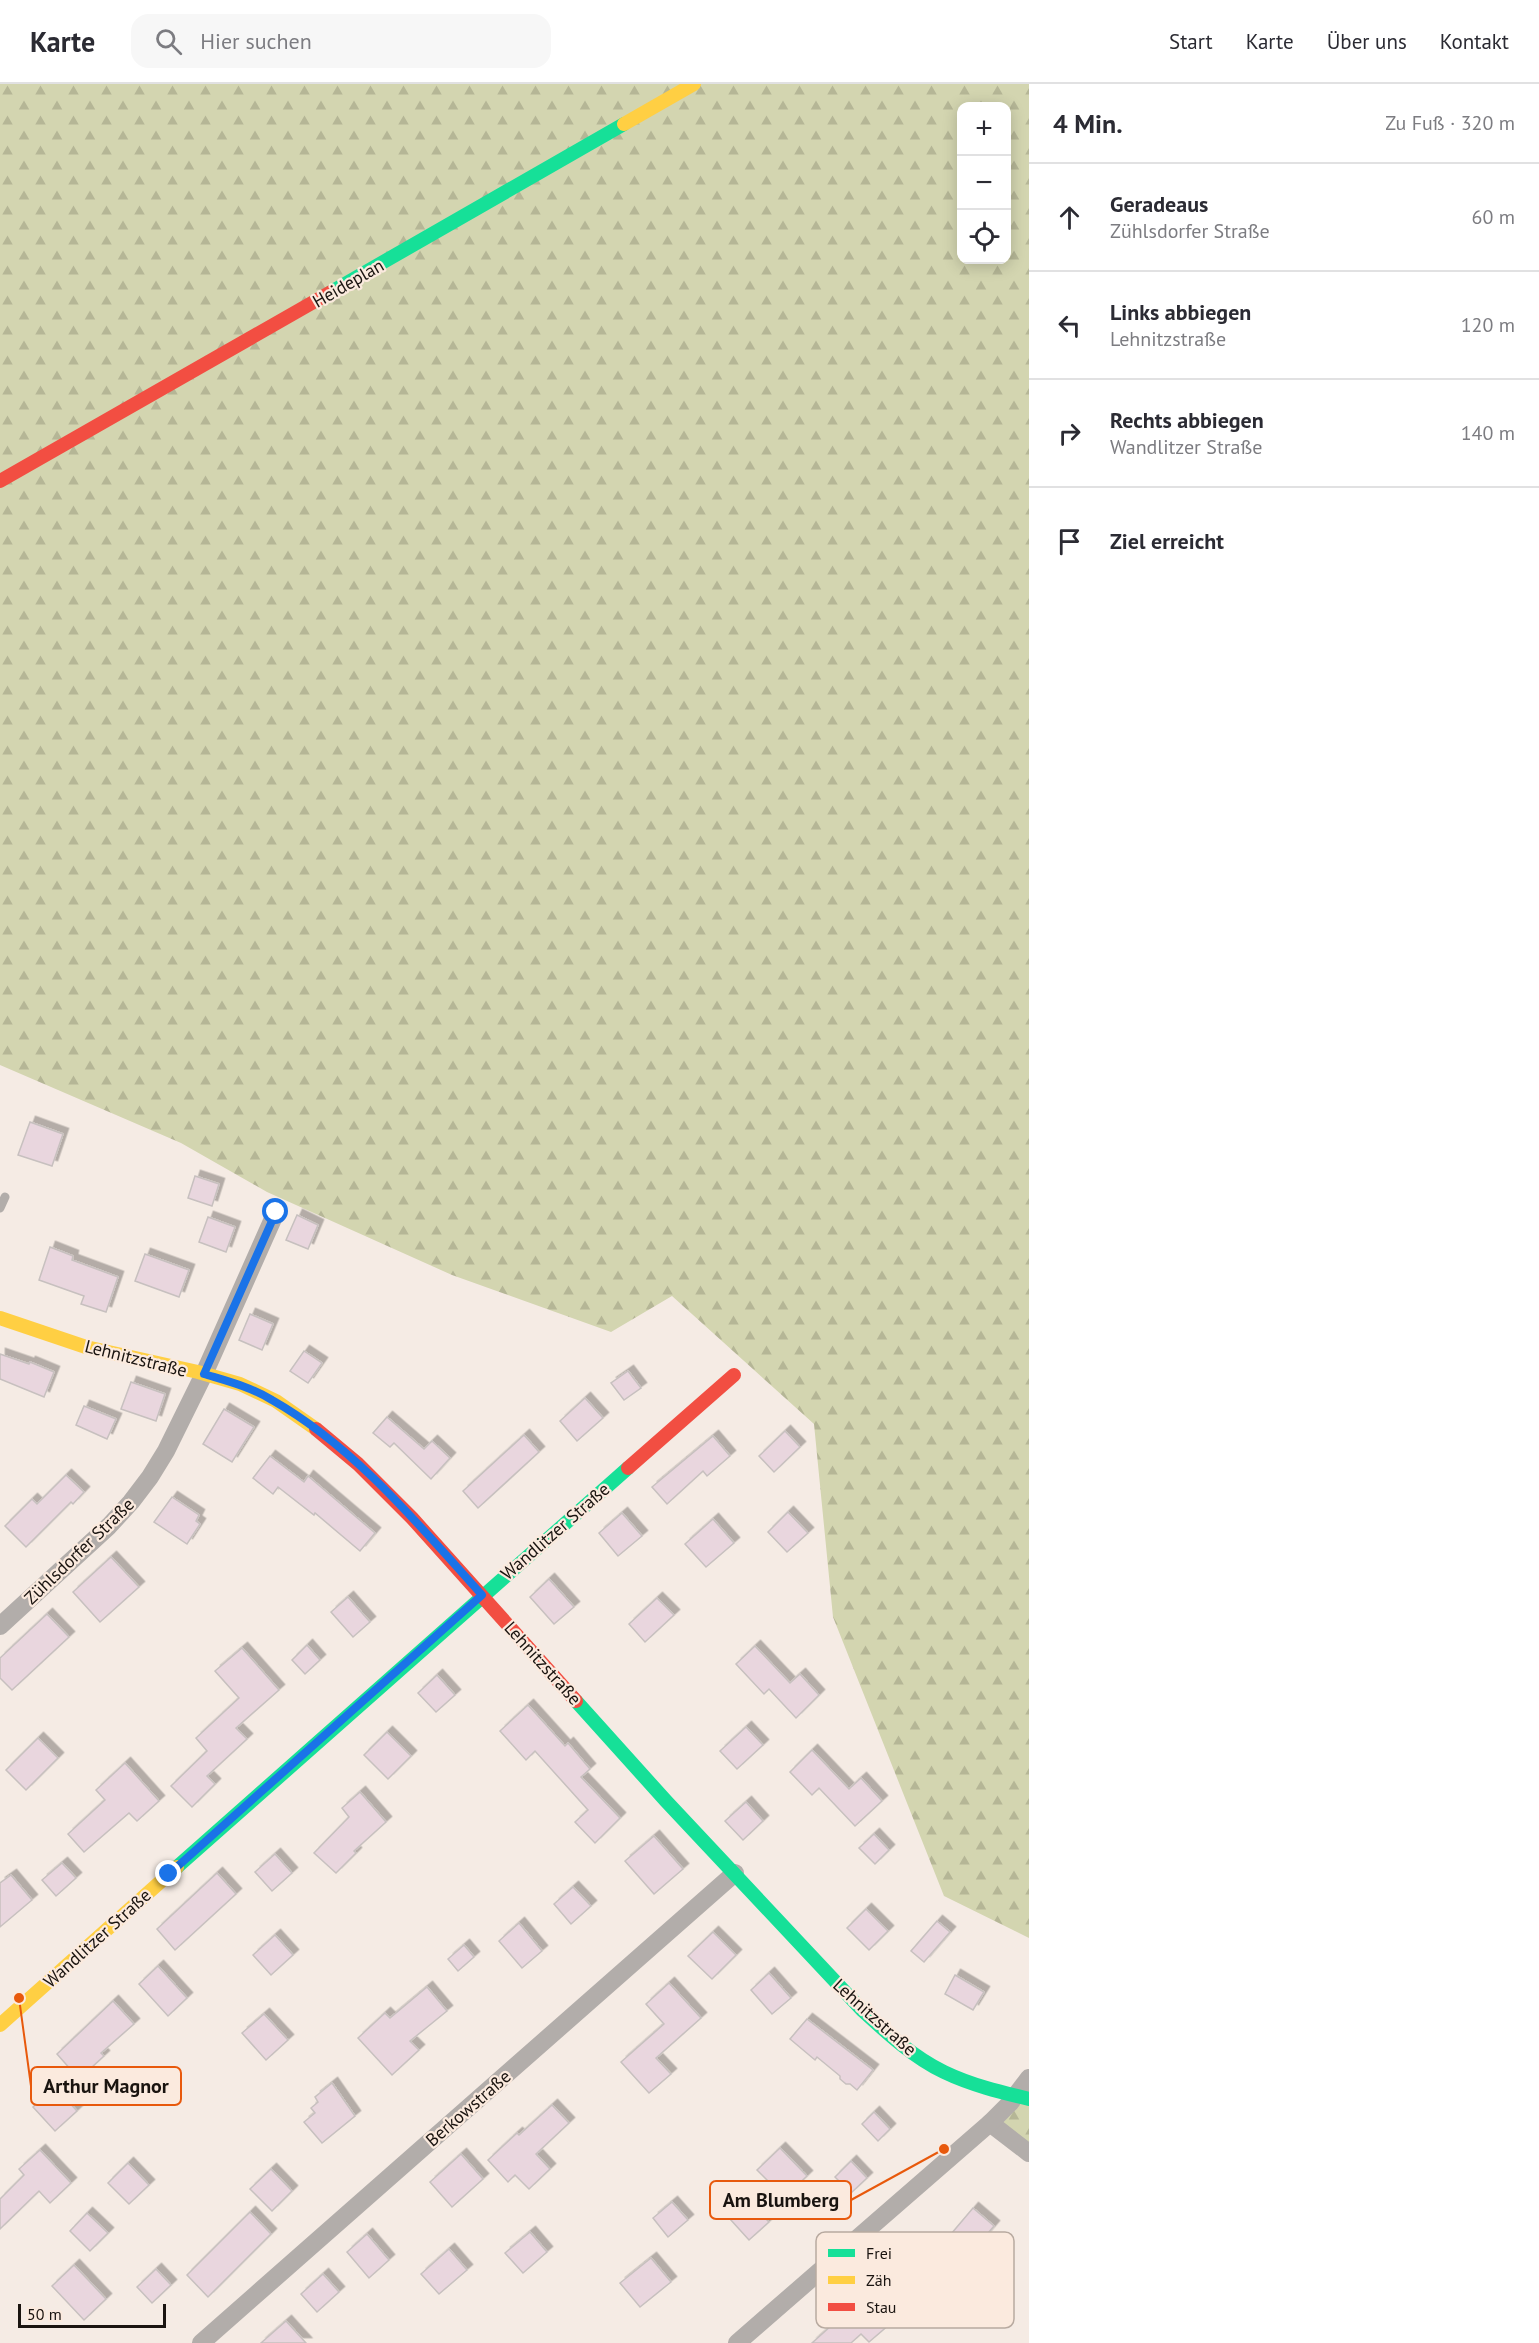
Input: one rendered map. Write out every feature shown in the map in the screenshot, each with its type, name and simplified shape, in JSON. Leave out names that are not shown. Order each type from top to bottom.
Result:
[{"type":"street","name":"Heideplan","points":[[0,481],[694,84]]},
{"type":"street","name":"Zühlsdorfer Straße","points":[[0,1626],[109,1526],[131,1502],[166,1451],[204,1374],[276,1212]]},
{"type":"street","name":"Lehnitzstraße","points":[[0,1318],[69,1341],[204,1374],[245,1387],[272,1400],[334,1444],[412,1518],[666,1801],[836,1984],[900,2043],[933,2067],[955,2078],[1022,2097]]},
{"type":"street","name":"Wandlitzer Straße","points":[[0,2025],[482,1595],[734,1375]]},
{"type":"street","name":"Berkowstraße","points":[[201,2343],[735,1873]]},
{"type":"street","points":[[865,2232],[1022,2097],[1029,2078]]},
{"type":"street","points":[[990,2123],[1029,2153]]},
{"type":"street","points":[[737,2343],[816,2274]]},
{"type":"lane","points":[[0,1208],[5,1197]]},
{"type":"green space","points":[[0,84],[1029,84],[1029,1938],[944,1896],[833,1617],[814,1424],[672,1296],[611,1332],[452,1275],[267,1192],[181,1143],[0,1065]]},
{"type":"green space","points":[[1029,2099],[1029,2153],[990,2123]]},
{"type":"building","points":[[30,1122],[63,1134],[52,1166],[18,1155]]},
{"type":"building","points":[[195,1176],[219,1184],[212,1206],[188,1198]]},
{"type":"building","points":[[297,1215],[318,1225],[308,1249],[286,1240]]},
{"type":"building","points":[[208,1217],[235,1227],[226,1252],[199,1242]]},
{"type":"building","points":[[50,1247],[73,1256],[72,1260],[118,1277],[106,1312],[81,1304],[84,1296],[39,1280]]},
{"type":"building","points":[[145,1254],[189,1270],[179,1297],[135,1281]]},
{"type":"building","points":[[250,1314],[273,1324],[262,1350],[239,1340]]},
{"type":"building","points":[[304,1351],[322,1363],[308,1383],[290,1371]]},
{"type":"building","points":[[0,1354],[29,1364],[30,1362],[54,1372],[44,1397],[0,1379]]},
{"type":"building","points":[[628,1371],[641,1388],[624,1400],[611,1383]]},
{"type":"building","points":[[131,1382],[165,1394],[156,1421],[121,1409]]},
{"type":"building","points":[[585,1398],[603,1418],[577,1441],[560,1421]]},
{"type":"building","points":[[84,1406],[116,1419],[107,1439],[76,1425]]},
{"type":"building","points":[[224,1409],[254,1427],[232,1462],[203,1444]]},
{"type":"building","points":[[387,1417],[424,1449],[432,1441],[450,1458],[431,1479],[394,1443],[390,1447],[373,1433]]},
{"type":"building","points":[[785,1431],[800,1447],[774,1472],[759,1456]]},
{"type":"building","points":[[524,1435],[539,1452],[478,1508],[463,1491]]},
{"type":"building","points":[[713,1436],[730,1456],[707,1476],[703,1471],[667,1504],[652,1487]]},
{"type":"building","points":[[270,1456],[304,1482],[308,1476],[375,1533],[360,1551],[315,1513],[314,1515],[278,1487],[273,1494],[253,1478]]},
{"type":"building","points":[[66,1475],[84,1492],[26,1547],[5,1526],[32,1499],[37,1504]]},
{"type":"building","points":[[172,1497],[199,1515],[196,1521],[200,1524],[187,1544],[154,1522]]},
{"type":"building","points":[[788,1512],[808,1533],[787,1552],[768,1532]]},
{"type":"building","points":[[622,1513],[642,1536],[618,1556],[599,1533]]},
{"type":"building","points":[[713,1519],[734,1543],[706,1567],[685,1544]]},
{"type":"building","points":[[111,1557],[139,1587],[100,1622],[73,1592]]},
{"type":"building","points":[[549,1579],[574,1607],[554,1624],[530,1597]]},
{"type":"building","points":[[348,1597],[370,1622],[353,1637],[331,1612]]},
{"type":"building","points":[[657,1598],[674,1615],[645,1642],[629,1624]]},
{"type":"building","points":[[47,1614],[69,1637],[12,1690],[0,1678],[0,1658]]},
{"type":"building","points":[[307,1645],[320,1660],[305,1674],[292,1660]]},
{"type":"building","points":[[755,1646],[790,1683],[800,1674],[819,1695],[796,1718],[769,1689],[764,1694],[736,1664]]},
{"type":"building","points":[[242,1648],[279,1690],[236,1728],[247,1739],[207,1776],[215,1784],[192,1807],[171,1786],[207,1751],[196,1738],[239,1698],[215,1671]]},
{"type":"building","points":[[437,1675],[455,1695],[436,1712],[418,1693]]},
{"type":"building","points":[[528,1705],[565,1746],[568,1743],[590,1769],[581,1777],[620,1818],[595,1843],[575,1822],[588,1810],[535,1751],[526,1760],[500,1731]]},
{"type":"building","points":[[746,1727],[763,1745],[737,1769],[720,1751]]},
{"type":"building","points":[[387,1732],[411,1756],[388,1779],[364,1755]]},
{"type":"building","points":[[38,1738],[58,1758],[26,1790],[6,1770]]},
{"type":"building","points":[[812,1750],[849,1789],[861,1778],[882,1801],[855,1826],[819,1788],[812,1795],[790,1772]]},
{"type":"building","points":[[125,1763],[159,1801],[137,1821],[129,1813],[84,1852],[68,1834],[105,1800],[96,1790]]},
{"type":"building","points":[[360,1792],[386,1822],[354,1851],[356,1853],[336,1873],[314,1853],[349,1817],[342,1808]]},
{"type":"building","points":[[746,1802],[763,1821],[743,1840],[725,1821]]},
{"type":"building","points":[[874,1834],[889,1850],[875,1864],[859,1848]]},
{"type":"building","points":[[654,1836],[683,1869],[654,1894],[625,1861]]},
{"type":"building","points":[[275,1854],[292,1873],[272,1891],[255,1872]]},
{"type":"building","points":[[62,1863],[76,1878],[56,1896],[42,1880]]},
{"type":"building","points":[[217,1873],[236,1894],[175,1950],[157,1929]]},
{"type":"building","points":[[11,1875],[32,1900],[0,1927],[0,1883]]},
{"type":"building","points":[[573,1887],[591,1906],[571,1924],[554,1904]]},
{"type":"building","points":[[866,1909],[888,1931],[869,1950],[847,1928]]},
{"type":"building","points":[[937,1921],[950,1932],[924,1962],[911,1951]]},
{"type":"building","points":[[519,1923],[542,1951],[522,1968],[499,1941]]},
{"type":"building","points":[[713,1932],[736,1955],[712,1979],[688,1956]]},
{"type":"building","points":[[275,1935],[293,1955],[271,1975],[253,1955]]},
{"type":"building","points":[[464,1945],[474,1957],[458,1971],[448,1959]]},
{"type":"building","points":[[158,1966],[187,1998],[168,2016],[139,1984]]},
{"type":"building","points":[[769,1973],[791,1998],[772,2014],[751,1990]]},
{"type":"building","points":[[955,1975],[984,1992],[973,2010],[945,1994]]},
{"type":"building","points":[[669,1983],[701,2018],[656,2058],[671,2074],[649,2093],[621,2062],[664,2024],[646,2004]]},
{"type":"building","points":[[427,1987],[447,2011],[410,2041],[419,2050],[392,2075],[358,2038],[385,2013],[390,2018]]},
{"type":"building","points":[[113,2001],[134,2024],[101,2053],[104,2056],[79,2079],[57,2054]]},
{"type":"building","points":[[264,2014],[288,2040],[266,2060],[242,2033]]},
{"type":"building","points":[[807,2019],[873,2070],[857,2090],[850,2084],[846,2084],[817,2057],[815,2060],[790,2039]]},
{"type":"building","points":[[332,2083],[355,2116],[322,2143],[304,2122],[315,2113],[311,2108],[318,2102],[315,2097]]},
{"type":"building","points":[[54,2086],[77,2111],[55,2131],[33,2107]]},
{"type":"building","points":[[552,2105],[569,2123],[536,2154],[550,2169],[529,2189],[515,2175],[508,2182],[488,2160]]},
{"type":"building","points":[[874,2112],[890,2129],[878,2141],[862,2124]]},
{"type":"building","points":[[780,2148],[807,2176],[764,2217],[769,2222],[749,2240],[730,2219],[770,2183],[757,2170]]},
{"type":"building","points":[[40,2150],[71,2183],[50,2203],[39,2191],[0,2229],[0,2199],[24,2175],[19,2169]]},
{"type":"building","points":[[461,2154],[483,2179],[452,2207],[430,2182]]},
{"type":"building","points":[[851,2161],[867,2178],[851,2193],[835,2177]]},
{"type":"building","points":[[128,2163],[149,2185],[129,2204],[108,2183]]},
{"type":"building","points":[[271,2169],[292,2191],[272,2211],[250,2189]]},
{"type":"building","points":[[672,2202],[688,2220],[668,2237],[653,2218]]},
{"type":"building","points":[[973,2208],[994,2226],[989,2232],[953,2232]]},
{"type":"building","points":[[250,2212],[271,2234],[208,2297],[187,2275]]},
{"type":"building","points":[[87,2213],[108,2233],[90,2251],[70,2231]]},
{"type":"building","points":[[530,2232],[547,2252],[523,2273],[505,2253]]},
{"type":"building","points":[[367,2234],[389,2260],[369,2278],[347,2252]]},
{"type":"building","points":[[449,2249],[467,2270],[439,2294],[421,2274]]},
{"type":"building","points":[[651,2258],[671,2282],[640,2307],[620,2283]]},
{"type":"building","points":[[74,2265],[106,2299],[84,2320],[52,2286]]},
{"type":"building","points":[[156,2269],[171,2285],[152,2303],[137,2287]]},
{"type":"building","points":[[323,2274],[339,2292],[317,2312],[301,2294]]},
{"type":"building","points":[[286,2321],[306,2343],[261,2343]]},
{"type":"building","points":[[829,2328],[885,2328],[869,2342],[861,2334],[851,2343],[812,2343]]},
{"type":"traffic: fast","points":[[331,292],[624,124]]},
{"type":"traffic: fast","points":[[177,1867],[628,1468]]},
{"type":"traffic: fast","points":[[576,1701],[666,1801],[862,2010],[881,2027],[911,2052],[954,2077],[1029,2099]]},
{"type":"traffic: slow","points":[[624,124],[694,84]]},
{"type":"traffic: slow","points":[[0,1318],[86,1347],[198,1372],[240,1384],[276,1401],[316,1429]]},
{"type":"traffic: slow","points":[[0,2025],[177,1867]]},
{"type":"traffic: jam","points":[[0,481],[331,292]]},
{"type":"traffic: jam","points":[[628,1468],[734,1375]]},
{"type":"traffic: jam","points":[[316,1429],[358,1464],[412,1518],[576,1701]]},
{"type":"place","name":"Arthur Magnor","points":[[19,1998]]},
{"type":"place","name":"Am Blumberg","points":[[944,2149]]},
{"type":"route","points":[[169,1874],[482,1595],[412,1518],[334,1444],[272,1400],[253,1390],[204,1374],[276,1212]]}]
